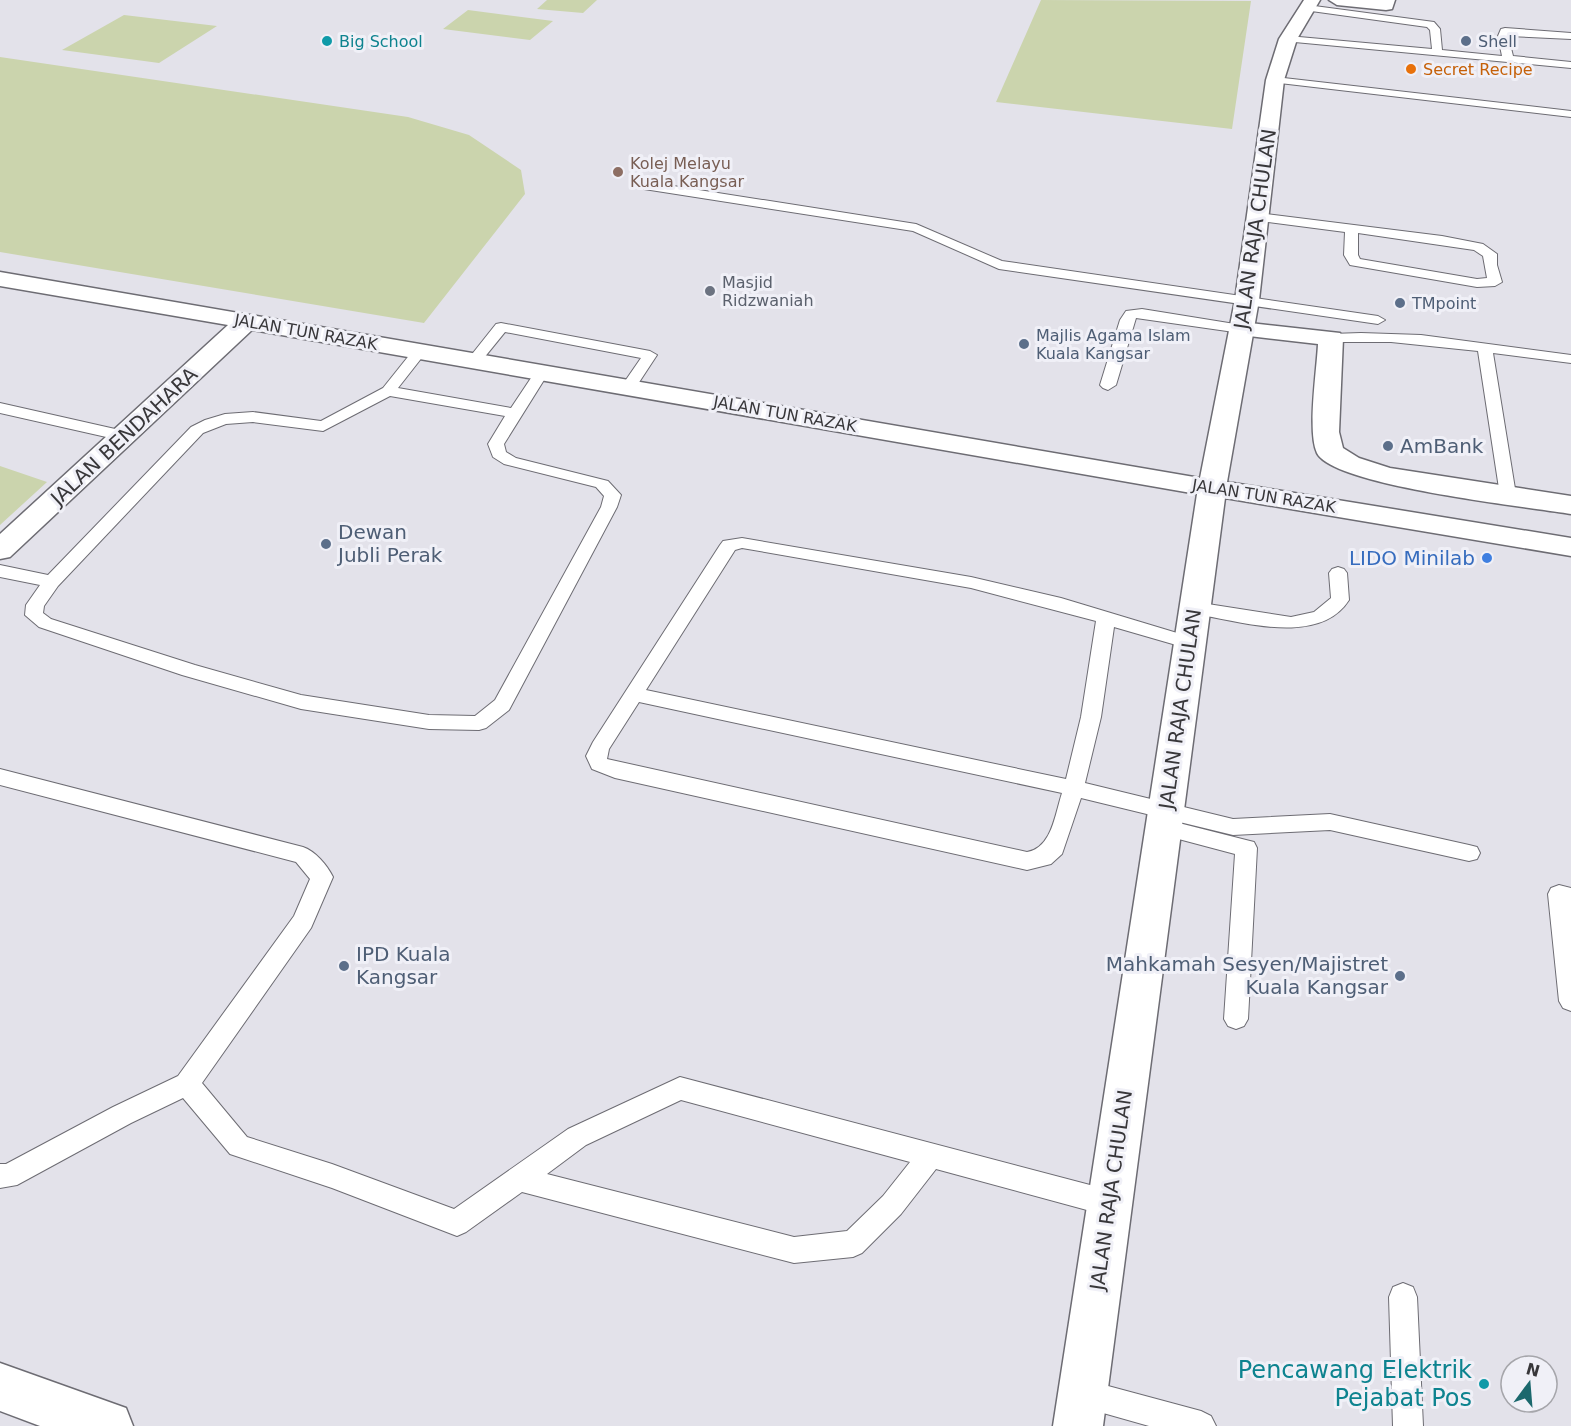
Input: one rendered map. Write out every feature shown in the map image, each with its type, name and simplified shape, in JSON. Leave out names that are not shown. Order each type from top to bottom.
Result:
[{"type":"main road","points":[[1337,0],[1386,5],[1387,0]]},
{"type":"main road","name":"JALAN RAJA CHULAN","points":[[1080,1409],[1212,488],[1228,412],[1240,329],[1247,300],[1275,80],[1288,39],[1309,4]]},
{"type":"main road","name":"JALAN TUN RAZAK","points":[[0,279],[1212,488],[1571,547]]},
{"type":"main road","name":"JALAN BENDAHARA","points":[[0,550],[247,321]]},
{"type":"main road","points":[[1240,329],[1331,338],[1326,432],[1330,452],[1348,464],[1384,476],[1571,505]]},
{"type":"main road","points":[[0,1387],[108,1426]]},
{"type":"lane","points":[[1309,4],[1430,24],[1435,29],[1437,52]]},
{"type":"lane","points":[[1508,59],[1503,36],[1505,31],[1571,36]]},
{"type":"lane","points":[[1288,39],[1571,65]]},
{"type":"lane","points":[[1275,80],[1571,114]]},
{"type":"lane","points":[[648,186],[916,228],[999,265],[1378,320]]},
{"type":"lane","points":[[1257,217],[1478,247],[1490,254],[1490,265],[1495,282],[1477,283],[1355,262],[1351,255],[1352,230]]},
{"type":"lane","points":[[1108,385],[1127,320],[1131,314],[1142,313],[1240,329]]},
{"type":"lane","points":[[474,361],[501,327],[650,355],[629,387]]},
{"type":"lane","points":[[1331,338],[1357,336],[1403,339],[1571,359]]},
{"type":"lane","points":[[1485,349],[1508,495]]},
{"type":"lane","points":[[420,351],[388,391],[323,426],[253,417],[225,419],[197,430],[52,582],[35,605],[34,615],[45,623],[189,670],[301,702],[429,722],[479,723],[502,705],[609,507],[613,495],[602,484],[510,461],[499,454],[496,444],[542,372]]},
{"type":"lane","points":[[388,391],[515,412]]},
{"type":"lane","points":[[0,408],[124,436]]},
{"type":"lane","points":[[1106,618],[1091,717],[1074,788],[1054,848],[1043,858],[1027,861],[615,770],[600,764],[596,756],[729,545],[742,543],[956,578],[1052,600],[1106,618],[1192,625],[1291,623],[1320,617],[1341,600],[1338,573]]},
{"type":"lane","points":[[0,571],[52,582]]},
{"type":"lane","points":[[634,694],[1074,788],[1246,848],[1236,1018]]},
{"type":"lane","points":[[0,777],[303,855],[322,877],[303,921],[187,1084],[122,1115],[8,1176],[0,1176]]},
{"type":"lane","points":[[1165,818],[1233,827],[1330,822],[1469,853]]},
{"type":"lane","points":[[1571,897],[1559,894],[1571,1001]]},
{"type":"lane","points":[[187,1084],[238,1146],[333,1176],[458,1223],[577,1137],[680,1088],[1109,1203]]},
{"type":"lane","points":[[519,1179],[794,1250],[853,1244],[892,1204],[931,1155]]},
{"type":"lane","points":[[1403,1297],[1408,1426]]},
{"type":"lane","points":[[1080,1409],[1201,1426]]},
{"type":"green space","points":[[547,0],[597,0],[583,13],[537,9]]},
{"type":"green space","points":[[1041,0],[1251,1],[1232,129],[996,102]]},
{"type":"green space","points":[[468,10],[553,21],[530,40],[443,29]]},
{"type":"green space","points":[[124,15],[217,26],[159,63],[62,50]]},
{"type":"green space","points":[[0,57],[408,117],[469,135],[521,170],[525,194],[424,323],[0,252]]},
{"type":"green space","points":[[0,466],[47,482],[0,525]]},
{"type":"place","name":"Big School","points":[[327,41]]},
{"type":"place","name":"Shell","points":[[1466,41]]},
{"type":"place","name":"Secret Recipe","points":[[1411,69]]},
{"type":"place","name":"Kolej Melayu Kuala Kangsar","points":[[618,172]]},
{"type":"place","name":"Masjid Ridzwaniah","points":[[710,291]]},
{"type":"place","name":"TMpoint","points":[[1400,303]]},
{"type":"place","name":"Majlis Agama Islam Kuala Kangsar","points":[[1024,344]]},
{"type":"place","name":"AmBank","points":[[1388,446]]},
{"type":"place","name":"Dewan Jubli Perak","points":[[326,544]]},
{"type":"place","name":"LIDO Minilab","points":[[1487,558]]},
{"type":"place","name":"IPD Kuala Kangsar","points":[[344,966]]},
{"type":"place","name":"Mahkamah Sesyen/Majistret Kuala Kangsar","points":[[1400,976]]},
{"type":"place","name":"Pencawang Elektrik Pejabat Pos","points":[[1484,1384]]}]
